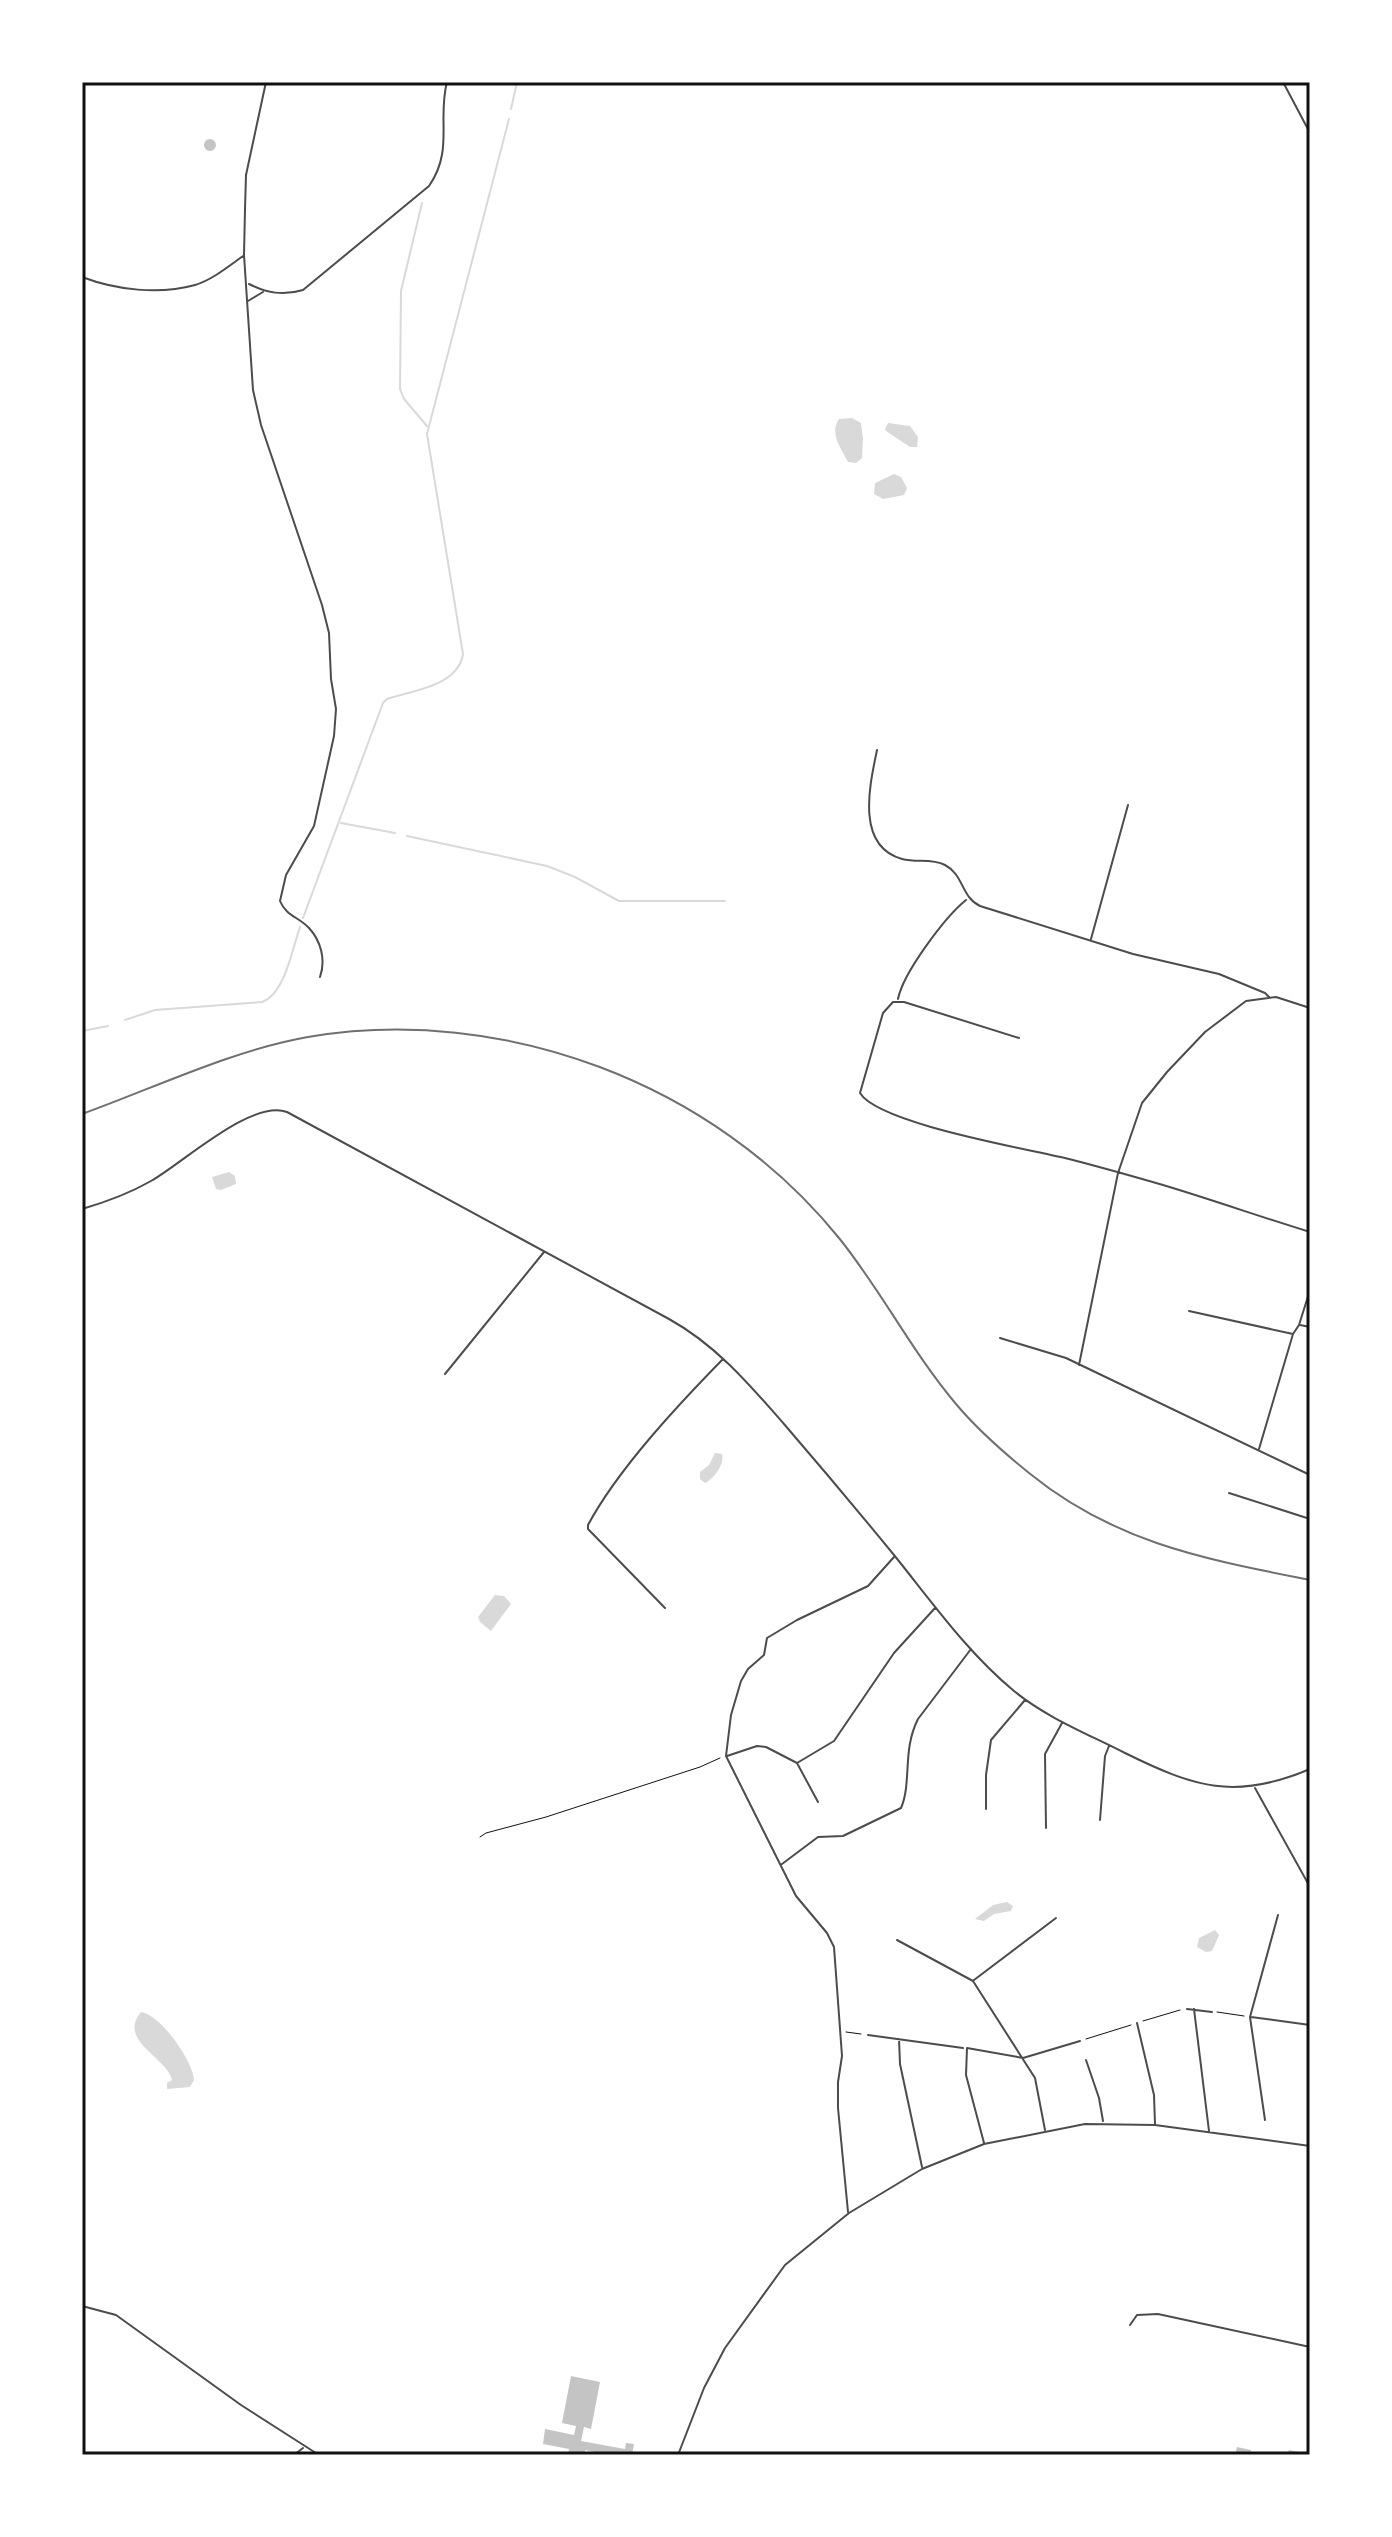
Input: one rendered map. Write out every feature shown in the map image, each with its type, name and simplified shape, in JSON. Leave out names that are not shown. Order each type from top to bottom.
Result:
[{"type":"street","points":[[266,82],[246,175],[244,255],[253,390],[261,425],[302,542],[329,633],[336,709],[334,736],[314,826],[286,875],[280,901],[286,912],[308,926],[313,935],[324,959],[320,977]]},
{"type":"street","points":[[248,284],[281,294],[303,290],[429,186],[439,171],[444,152],[442,104],[447,82]]},
{"type":"street","points":[[1283,82],[1310,133]]},
{"type":"street","points":[[82,277],[139,290],[195,285],[244,255]]},
{"type":"street","points":[[248,301],[264,291]]},
{"type":"street","points":[[877,750],[868,805],[878,841],[889,853],[902,859],[934,861],[950,868],[960,879],[968,899],[980,906],[1133,954],[1219,974],[1269,997]]},
{"type":"street","points":[[1091,941],[1128,805]]},
{"type":"street","points":[[898,1000],[936,931],[968,899]]},
{"type":"street","points":[[1079,1365],[1118,1173],[1142,1103],[1205,1032],[1239,1005],[1269,997],[1310,1008]]},
{"type":"street","points":[[1019,1038],[898,1000],[888,1005],[883,1013],[860,1093],[864,1100],[893,1114],[1118,1173],[1310,1232]]},
{"type":"street","points":[[82,1209],[145,1185],[241,1122],[264,1111],[281,1109],[684,1328],[724,1358],[799,1442],[935,1608],[972,1649],[1025,1699],[1062,1722],[1167,1774],[1195,1783],[1254,1786],[1310,1769]]},
{"type":"street","points":[[445,1374],[544,1251]]},
{"type":"street","points":[[1259,1451],[1293,1334],[1310,1290]]},
{"type":"street","points":[[1189,1311],[1293,1334]]},
{"type":"street","points":[[1299,1325],[1310,1327]]},
{"type":"street","points":[[1000,1338],[1066,1358],[1310,1475]]},
{"type":"street","points":[[665,1608],[588,1529],[588,1525],[609,1491],[693,1389],[724,1358]]},
{"type":"street","points":[[1229,1493],[1310,1519]]},
{"type":"street","points":[[849,2213],[838,2108],[842,2056],[834,1947],[827,1933],[796,1896],[726,1756],[731,1715],[741,1681],[748,1669],[762,1658],[767,1638],[868,1586],[894,1556]]},
{"type":"street","points":[[797,1763],[834,1741],[894,1653],[935,1608]]},
{"type":"street","points":[[781,1865],[818,1837],[843,1836],[901,1808],[913,1729],[972,1649]]},
{"type":"street","points":[[986,1809],[987,1757],[991,1740],[1025,1699]]},
{"type":"street","points":[[1046,1828],[1045,1754],[1062,1722]]},
{"type":"street","points":[[1100,1820],[1105,1756],[1109,1745]]},
{"type":"street","points":[[726,1756],[757,1746],[766,1747],[797,1763],[818,1802]]},
{"type":"street","points":[[1254,1786],[1310,1887]]},
{"type":"street","points":[[1265,2120],[1250,2017],[1278,1915]]},
{"type":"street","points":[[973,1981],[1056,1918]]},
{"type":"street","points":[[897,1940],[973,1981],[1039,2088],[1045,2131]]},
{"type":"street","points":[[1187,2009],[1212,2012]]},
{"type":"street","points":[[1194,2009],[1209,2132]]},
{"type":"street","points":[[1250,2017],[1310,2026]]},
{"type":"street","points":[[1137,2023],[1154,2095],[1155,2125]]},
{"type":"street","points":[[840,2033],[846,2032]]},
{"type":"street","points":[[868,2035],[1023,2058],[1080,2041]]},
{"type":"street","points":[[899,2039],[900,2064],[922,2169]]},
{"type":"street","points":[[965,2048],[966,2075],[984,2144]]},
{"type":"street","points":[[1086,2060],[1099,2098],[1103,2123]]},
{"type":"street","points":[[678,2455],[709,2376],[748,2313],[785,2265],[849,2213],[922,2169],[984,2144],[1103,2123],[1155,2125],[1310,2146]]},
{"type":"street","points":[[82,2306],[116,2315],[241,2405],[319,2455]]},
{"type":"street","points":[[1130,2325],[1137,2315],[1158,2314],[1310,2347]]},
{"type":"street","points":[[294,2455],[304,2447]]},
{"type":"path","points":[[480,1837],[726,1756]]},
{"type":"path","points":[[1080,2041],[1187,2009]]},
{"type":"path","points":[[1212,2012],[1250,2017]]},
{"type":"path","points":[[846,2032],[868,2035]]},
{"type":"shaded area","points":[[852,418],[861,423],[863,439],[862,458],[856,463],[848,462],[835,430],[839,419]]},
{"type":"shaded area","points":[[888,423],[910,426],[918,437],[917,447],[910,447],[886,431]]},
{"type":"shaded area","points":[[894,474],[901,477],[907,488],[904,495],[883,499],[874,494],[875,483]]},
{"type":"shaded area","points":[[229,1172],[235,1176],[236,1184],[216,1189],[212,1177]]},
{"type":"shaded area","points":[[715,1453],[722,1454],[722,1462],[715,1475],[705,1483],[700,1479],[700,1472],[709,1465]]},
{"type":"shaded area","points":[[495,1595],[504,1596],[511,1604],[491,1631],[478,1617]]},
{"type":"shaded area","points":[[1007,1902],[1013,1906],[1011,1911],[994,1914],[984,1921],[975,1919],[993,1905]]},
{"type":"shaded area","points":[[1215,1930],[1219,1935],[1212,1951],[1206,1952],[1197,1947],[1199,1938]]},
{"type":"shaded area","points":[[141,2012],[158,2021],[182,2051],[194,2080],[190,2087],[167,2089],[167,2083],[172,2080],[168,2072],[135,2032],[135,2022]]},
{"type":"building","points":[[210,139],[216,145],[210,151],[204,145]]},
{"type":"building","points":[[571,2376],[600,2382],[591,2429],[584,2427],[581,2441],[625,2449],[626,2443],[634,2444],[632,2455],[609,2455],[585,2450],[585,2454],[568,2455],[569,2449],[543,2444],[545,2429],[574,2435],[576,2426],[562,2423]]},
{"type":"building","points":[[1237,2447],[1251,2450],[1250,2455],[1235,2455]]},
{"type":"building","points":[[1289,2450],[1308,2454],[1308,2455],[1287,2455]]},
{"type":"waterway","points":[[511,109],[517,82]]},
{"type":"waterway","points":[[303,918],[383,703],[444,680],[459,665],[463,654],[427,434],[509,119]]},
{"type":"waterway","points":[[422,203],[401,291],[400,389],[404,399],[427,426]]},
{"type":"waterway","points":[[341,823],[395,833]]},
{"type":"waterway","points":[[407,836],[547,866],[619,901],[725,901]]},
{"type":"waterway","points":[[125,1020],[155,1010],[262,1002],[277,990],[282,981],[300,927]]},
{"type":"waterway","points":[[82,1031],[108,1026]]},
{"type":"railway","points":[[82,1114],[251,1051],[308,1037],[382,1030],[456,1033],[529,1045],[600,1067],[667,1098],[731,1137],[788,1184],[839,1238],[956,1404],[1000,1449],[1061,1497],[1094,1516],[1162,1545],[1310,1580]]}]
